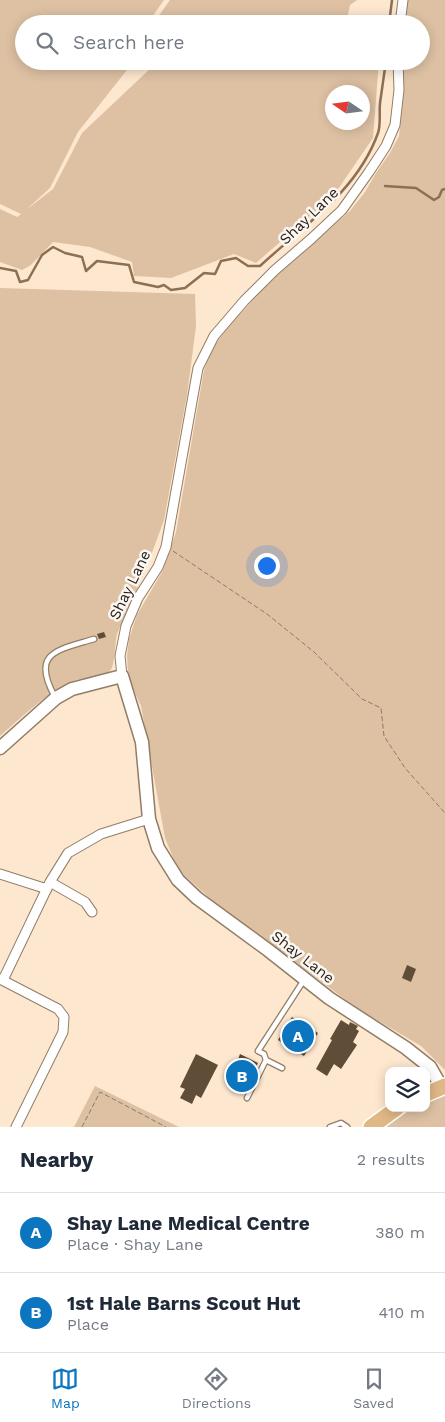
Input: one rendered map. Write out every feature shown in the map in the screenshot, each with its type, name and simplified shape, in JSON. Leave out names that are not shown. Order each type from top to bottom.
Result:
[{"type":"main road","points":[[430,1092],[443,1087]]},
{"type":"main road","points":[[371,1127],[392,1112]]},
{"type":"street","points":[[401,15],[403,0]]},
{"type":"street","name":"Shay Lane","points":[[398,70],[395,125],[386,146],[370,172],[342,210],[244,301],[214,336],[198,368],[166,546],[158,567],[138,598],[126,626],[120,656],[122,676],[142,742],[149,819],[158,848],[178,880],[198,898],[328,998],[406,1048],[430,1067],[443,1087]]},
{"type":"street","points":[[0,748],[56,698],[72,689],[122,676]]},
{"type":"street","points":[[16,1127],[63,1032],[64,1018],[58,1009],[1,979],[49,886],[68,854],[101,834],[149,819]]},
{"type":"street","points":[[0,874],[49,886],[85,902],[92,912]]},
{"type":"lane","points":[[56,698],[46,682],[44,672],[50,656],[56,651],[94,639]]},
{"type":"lane","points":[[282,1068],[266,1060],[264,1054],[258,1051],[305,979]]},
{"type":"lane","points":[[247,1098],[266,1060]]},
{"type":"lane","points":[[330,1127],[340,1123],[347,1127]]},
{"type":"path","points":[[166,546],[267,614],[314,652],[362,698],[381,708],[384,736],[405,768],[445,813]]},
{"type":"path","points":[[82,1127],[100,1092],[166,1127]]},
{"type":"shaded area","points":[[0,0],[164,0],[153,15],[15,15],[15,70],[127,70],[78,132],[50,188],[26,210],[53,189],[82,133],[149,70],[378,70],[373,138],[334,195],[256,263],[234,254],[171,278],[134,276],[132,262],[90,247],[53,242],[31,265],[22,270],[0,262],[0,209],[17,217],[21,214],[0,204]]},
{"type":"shaded area","points":[[170,0],[357,0],[350,5],[348,15],[159,15]]},
{"type":"shaded area","points":[[407,0],[445,0],[445,1070],[421,1046],[346,1000],[213,901],[183,874],[174,860],[165,838],[141,706],[128,672],[127,656],[129,639],[137,615],[162,572],[176,532],[204,370],[213,348],[230,323],[272,279],[350,211],[365,192],[399,136],[403,70],[430,70],[430,15],[405,15]]},
{"type":"shaded area","points":[[0,288],[195,294],[196,326],[187,395],[164,520],[146,569],[117,634],[112,669],[106,673],[70,682],[33,707],[0,736]]},
{"type":"shaded area","points":[[95,1086],[179,1127],[74,1127]]},
{"type":"shaded area","points":[[445,1093],[445,1127],[385,1127],[407,1112],[430,1112],[430,1099]]},
{"type":"building","points":[[104,632],[106,637],[99,639],[97,634]]},
{"type":"building","points":[[407,965],[416,969],[411,982],[402,978]]},
{"type":"building","points":[[292,1017],[318,1033],[304,1056],[278,1040]]},
{"type":"building","points":[[341,1020],[349,1025],[350,1022],[358,1026],[356,1029],[359,1031],[353,1042],[357,1045],[341,1069],[334,1064],[327,1076],[316,1069]]},
{"type":"building","points":[[196,1054],[218,1065],[201,1098],[196,1095],[192,1104],[180,1098],[185,1089],[180,1087]]},
{"type":"building","points":[[240,1054],[258,1063],[246,1085],[239,1082],[235,1090],[228,1086]]},
{"type":"waterway","points":[[390,15],[392,0]]},
{"type":"waterway","points":[[0,268],[16,271],[20,282],[28,280],[42,255],[53,247],[65,253],[82,257],[86,271],[97,261],[129,265],[134,282],[158,287],[164,285],[171,290],[185,288],[204,273],[215,274],[221,261],[236,258],[248,266],[260,266],[327,207],[357,173],[369,154],[379,130],[380,103],[385,70]]},
{"type":"waterway","points":[[385,186],[416,188],[434,200],[445,189]]},
{"type":"place","name":"Shay Lane Medical Centre","points":[[298,1036]]},
{"type":"place","name":"1st Hale Barns Scout Hut","points":[[242,1076]]}]
